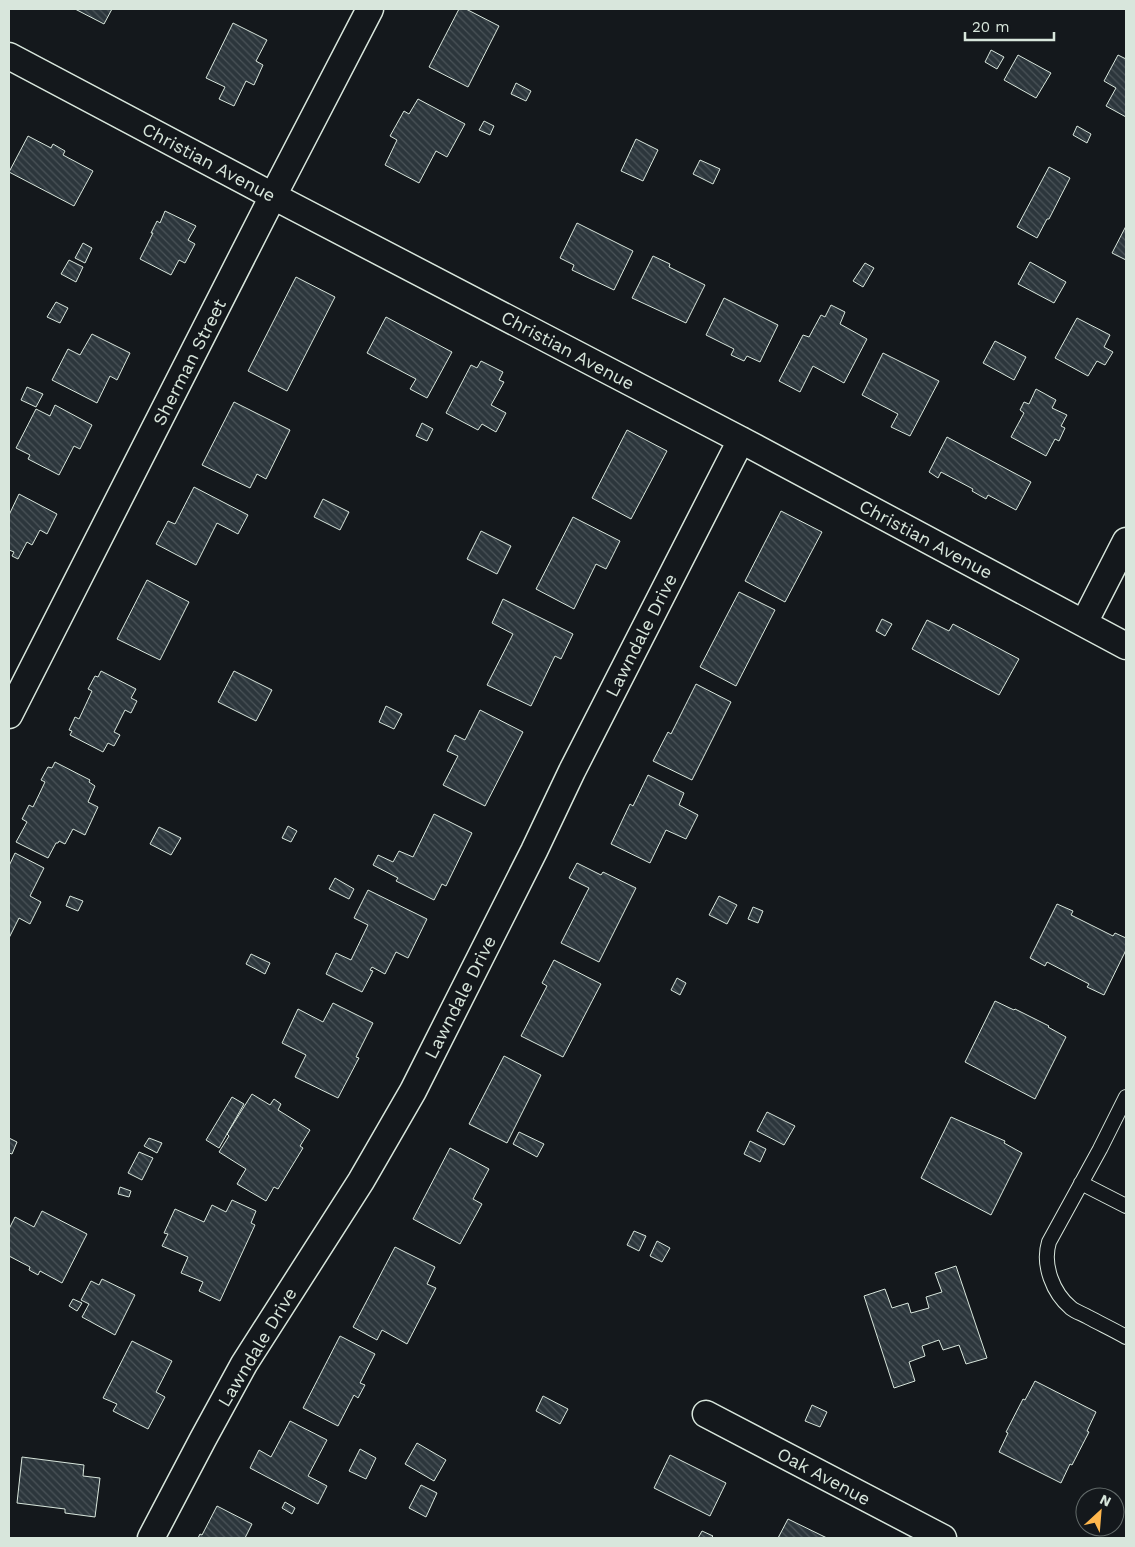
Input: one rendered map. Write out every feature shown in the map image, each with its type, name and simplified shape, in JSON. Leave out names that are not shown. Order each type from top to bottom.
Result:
[{"type":"street","name":"Sherman Street","points":[[9,715],[370,9]]},
{"type":"street","name":"Christian Avenue","points":[[9,56],[741,440],[1126,646]]},
{"type":"street","name":"Lawndale Drive","points":[[151,1538],[244,1364],[361,1180],[413,1091],[534,851],[576,762],[741,440]]},
{"type":"street","points":[[1084,623],[1126,541]]},
{"type":"street","name":"Oak Avenue","points":[[706,1414],[943,1538]]},
{"type":"lane","points":[[1126,1097],[1046,1251],[1050,1277],[1059,1294],[1072,1309],[1126,1337]]},
{"type":"lane","points":[[1081,1183],[1126,1206]]},
{"type":"building","points":[[75,9],[112,9],[104,24]]},
{"type":"building","points":[[459,9],[466,9],[499,26],[468,87],[429,67]]},
{"type":"building","points":[[233,23],[267,40],[256,61],[263,65],[254,85],[246,81],[234,106],[219,99],[225,87],[206,78]]},
{"type":"building","points":[[991,50],[1004,57],[997,69],[985,62]]},
{"type":"building","points":[[1018,55],[1051,73],[1036,98],[1004,80]]},
{"type":"building","points":[[1118,55],[1126,59],[1126,117],[1106,106],[1116,88],[1104,81]]},
{"type":"building","points":[[516,83],[531,91],[526,101],[511,94]]},
{"type":"building","points":[[418,99],[465,124],[447,157],[436,151],[419,183],[385,165],[397,140],[390,136],[404,111],[409,114]]},
{"type":"building","points":[[484,121],[494,126],[490,135],[479,130]]},
{"type":"building","points":[[1077,126],[1091,134],[1087,143],[1073,135]]},
{"type":"building","points":[[28,136],[51,148],[53,144],[65,151],[63,155],[93,171],[74,206],[9,172]]},
{"type":"building","points":[[636,139],[658,150],[643,181],[621,171]]},
{"type":"building","points":[[700,160],[720,169],[713,184],[693,174]]},
{"type":"building","points":[[1049,167],[1070,178],[1037,238],[1017,227]]},
{"type":"building","points":[[165,211],[196,226],[188,240],[195,244],[185,263],[179,260],[171,275],[140,259],[157,221],[160,223]]},
{"type":"building","points":[[577,223],[633,251],[614,290],[572,270],[574,265],[560,258]]},
{"type":"building","points":[[1126,226],[1126,260],[1112,253]]},
{"type":"building","points":[[83,243],[92,248],[85,263],[75,258]]},
{"type":"building","points":[[653,256],[670,264],[669,267],[705,285],[686,323],[632,298]]},
{"type":"building","points":[[69,260],[83,267],[76,282],[61,274]]},
{"type":"building","points":[[1030,262],[1066,282],[1054,303],[1018,284]]},
{"type":"building","points":[[865,263],[874,268],[863,287],[853,281]]},
{"type":"building","points":[[296,277],[335,297],[287,391],[248,371]]},
{"type":"building","points":[[724,298],[778,325],[760,362],[747,356],[744,361],[731,355],[734,349],[706,335]]},
{"type":"building","points":[[56,302],[68,308],[60,323],[47,317]]},
{"type":"building","points":[[831,305],[845,312],[840,324],[867,339],[844,383],[813,366],[800,392],[779,381],[803,335],[809,337],[821,315],[825,317]]},
{"type":"building","points":[[386,317],[452,352],[427,398],[410,389],[416,379],[367,353]]},
{"type":"building","points":[[1077,318],[1110,335],[1104,347],[1113,352],[1105,365],[1097,361],[1088,376],[1055,358]]},
{"type":"building","points":[[92,334],[130,353],[117,380],[110,376],[97,403],[52,380],[68,349],[80,355]]},
{"type":"building","points":[[995,341],[1026,357],[1014,380],[983,363]]},
{"type":"building","points":[[883,353],[939,381],[910,436],[891,427],[898,414],[862,395]]},
{"type":"building","points":[[481,361],[503,372],[499,380],[504,382],[491,405],[506,413],[496,432],[482,424],[478,430],[446,413],[471,365],[477,368]]},
{"type":"building","points":[[27,387],[43,394],[36,407],[21,400]]},
{"type":"building","points":[[1036,389],[1056,400],[1052,408],[1067,415],[1061,426],[1065,428],[1059,441],[1055,439],[1046,456],[1011,437],[1024,413],[1020,410],[1024,402],[1029,404]]},
{"type":"building","points":[[234,402],[290,430],[266,479],[257,474],[250,488],[202,465]]},
{"type":"building","points":[[55,405],[92,425],[80,449],[74,446],[59,475],[28,459],[30,455],[16,448],[36,409],[50,416]]},
{"type":"building","points":[[422,423],[433,429],[427,441],[416,436]]},
{"type":"building","points":[[627,430],[667,451],[631,519],[592,498]]},
{"type":"building","points":[[947,437],[1031,482],[1016,510],[988,495],[986,499],[972,491],[973,489],[941,472],[938,478],[929,472]]},
{"type":"building","points":[[194,487],[248,515],[238,534],[217,523],[196,565],[156,544],[168,521],[175,524]]},
{"type":"building","points":[[19,494],[57,514],[47,534],[40,530],[32,545],[27,542],[18,559],[12,556],[14,552],[9,550],[9,515]]},
{"type":"building","points":[[323,499],[349,512],[340,530],[314,517]]},
{"type":"building","points":[[781,511],[822,532],[785,602],[745,581]]},
{"type":"building","points":[[573,517],[620,541],[606,569],[596,564],[574,609],[536,589]]},
{"type":"building","points":[[481,531],[511,546],[497,574],[467,559]]},
{"type":"building","points":[[147,580],[189,602],[160,660],[117,639]]},
{"type":"building","points":[[739,592],[775,610],[736,686],[700,667]]},
{"type":"building","points":[[503,599],[573,634],[561,659],[555,656],[531,706],[487,685],[513,634],[492,623]]},
{"type":"building","points":[[882,619],[892,624],[885,636],[876,631]]},
{"type":"building","points":[[927,620],[949,631],[953,624],[1019,659],[999,695],[912,649]]},
{"type":"building","points":[[101,671],[136,689],[131,698],[137,701],[131,713],[125,710],[114,732],[120,735],[114,746],[108,743],[103,752],[70,735],[72,731],[69,730],[75,717],[79,719],[92,691],[88,689],[95,676],[98,677]]},
{"type":"building","points":[[234,671],[272,690],[256,721],[218,702]]},
{"type":"building","points":[[696,684],[731,702],[692,780],[653,761],[668,732],[671,734]]},
{"type":"building","points":[[386,706],[402,714],[394,729],[379,722]]},
{"type":"building","points":[[480,710],[523,732],[485,806],[443,785],[458,756],[447,751],[455,735],[465,740]]},
{"type":"building","points":[[55,762],[90,780],[89,782],[95,786],[88,802],[98,807],[85,835],[73,829],[65,844],[59,841],[56,843],[48,858],[16,842],[27,822],[22,819],[29,805],[33,807],[45,782],[41,780],[48,767],[52,768]]},
{"type":"building","points":[[648,775],[684,793],[679,805],[698,815],[686,839],[666,830],[650,863],[611,844],[630,804],[633,806]]},
{"type":"building","points":[[434,814],[472,833],[446,886],[442,884],[434,900],[396,881],[398,878],[373,865],[378,855],[393,862],[399,851],[413,857]]},
{"type":"building","points":[[288,826],[297,831],[291,842],[282,838]]},
{"type":"building","points":[[159,827],[181,838],[171,855],[150,844]]},
{"type":"building","points":[[15,853],[44,868],[30,896],[41,902],[30,924],[19,918],[9,938],[9,866]]},
{"type":"building","points":[[577,863],[601,875],[603,872],[636,888],[599,962],[561,943],[589,888],[569,878]]},
{"type":"building","points":[[335,878],[354,889],[349,899],[329,889]]},
{"type":"building","points":[[368,890],[427,919],[408,958],[396,952],[385,974],[372,967],[370,970],[373,971],[362,992],[326,974],[336,953],[351,960],[368,925],[354,918]]},
{"type":"building","points":[[70,896],[83,901],[78,911],[66,906]]},
{"type":"building","points":[[719,896],[737,905],[727,924],[709,915]]},
{"type":"building","points":[[1057,904],[1073,911],[1071,915],[1113,936],[1115,933],[1126,938],[1126,950],[1104,995],[1087,987],[1089,984],[1047,962],[1045,966],[1030,958]]},
{"type":"building","points":[[753,907],[763,911],[758,923],[748,919]]},
{"type":"building","points":[[251,954],[270,963],[265,974],[246,964]]},
{"type":"building","points":[[554,960],[601,984],[563,1057],[521,1036],[547,986],[542,983]]},
{"type":"building","points":[[677,978],[686,983],[680,995],[671,990]]},
{"type":"building","points":[[995,1001],[1049,1026],[1066,1037],[1035,1099],[965,1062]]},
{"type":"building","points":[[333,1003],[373,1023],[356,1057],[359,1058],[338,1098],[295,1077],[306,1055],[282,1043],[298,1009],[323,1022]]},
{"type":"building","points":[[504,1056],[541,1075],[507,1143],[469,1124]]},
{"type":"building","points":[[252,1094],[270,1105],[274,1099],[281,1104],[278,1110],[310,1130],[300,1146],[303,1148],[278,1189],[274,1187],[266,1201],[237,1184],[246,1169],[219,1152],[229,1136],[227,1134]]},
{"type":"building","points":[[232,1097],[244,1104],[219,1148],[206,1140]]},
{"type":"building","points":[[767,1112],[795,1126],[784,1145],[757,1131]]},
{"type":"building","points":[[951,1117],[1005,1141],[1004,1143],[1022,1153],[991,1215],[921,1178]]},
{"type":"building","points":[[519,1132],[544,1144],[537,1157],[513,1144]]},
{"type":"building","points":[[9,1138],[17,1142],[12,1154],[9,1153]]},
{"type":"building","points":[[149,1138],[162,1143],[157,1153],[144,1146]]},
{"type":"building","points":[[750,1141],[766,1149],[760,1162],[744,1154]]},
{"type":"building","points":[[450,1148],[489,1169],[473,1199],[482,1204],[460,1244],[413,1219]]},
{"type":"building","points":[[139,1152],[153,1158],[142,1180],[128,1173]]},
{"type":"building","points":[[120,1187],[131,1191],[129,1197],[118,1194]]},
{"type":"building","points":[[232,1200],[256,1211],[251,1223],[255,1225],[220,1301],[199,1291],[203,1282],[181,1273],[188,1257],[162,1246],[168,1234],[164,1233],[175,1209],[204,1222],[212,1205],[226,1212]]},
{"type":"building","points":[[42,1211],[87,1234],[62,1283],[40,1271],[38,1275],[29,1270],[30,1267],[9,1256],[9,1229],[15,1217],[34,1227]]},
{"type":"building","points":[[634,1231],[646,1236],[639,1251],[627,1245]]},
{"type":"building","points":[[657,1241],[670,1248],[662,1262],[650,1256]]},
{"type":"building","points":[[395,1247],[435,1267],[427,1284],[436,1288],[407,1344],[382,1330],[377,1340],[353,1327]]},
{"type":"building","points":[[956,1266],[987,1358],[966,1364],[959,1345],[943,1350],[939,1340],[922,1346],[925,1356],[909,1362],[915,1381],[894,1388],[864,1296],[885,1289],[892,1308],[908,1303],[911,1313],[929,1308],[926,1297],[942,1292],[935,1273]]},
{"type":"building","points":[[102,1279],[135,1295],[115,1335],[82,1317],[89,1304],[81,1300],[91,1281],[99,1285]]},
{"type":"building","points":[[73,1299],[82,1303],[77,1311],[69,1306]]},
{"type":"building","points":[[340,1336],[375,1354],[360,1383],[365,1385],[358,1398],[354,1395],[338,1426],[303,1408]]},
{"type":"building","points":[[132,1341],[172,1361],[156,1392],[165,1397],[148,1429],[113,1411],[117,1404],[103,1398]]},
{"type":"building","points":[[1035,1381],[1096,1412],[1087,1431],[1089,1432],[1061,1483],[999,1452],[1008,1433],[1006,1432],[1023,1399],[1025,1400]]},
{"type":"building","points":[[543,1396],[568,1409],[560,1424],[536,1411]]},
{"type":"building","points":[[812,1405],[827,1412],[820,1427],[805,1421]]},
{"type":"building","points":[[290,1421],[327,1440],[308,1476],[327,1486],[318,1504],[250,1468],[259,1450],[271,1457]]},
{"type":"building","points":[[417,1443],[446,1460],[434,1481],[405,1464]]},
{"type":"building","points":[[360,1449],[376,1458],[366,1479],[349,1471]]},
{"type":"building","points":[[670,1455],[726,1483],[710,1516],[654,1488]]},
{"type":"building","points":[[22,1457],[84,1465],[83,1476],[100,1478],[95,1517],[65,1513],[65,1509],[17,1503]]},
{"type":"building","points":[[421,1485],[437,1493],[426,1517],[409,1508]]},
{"type":"building","points":[[285,1502],[295,1508],[292,1514],[282,1508]]},
{"type":"building","points":[[217,1506],[252,1524],[245,1538],[198,1538],[200,1534],[202,1535]]},
{"type":"building","points":[[788,1519],[827,1538],[778,1538]]},
{"type":"building","points":[[702,1531],[713,1536],[711,1538],[698,1538]]}]
